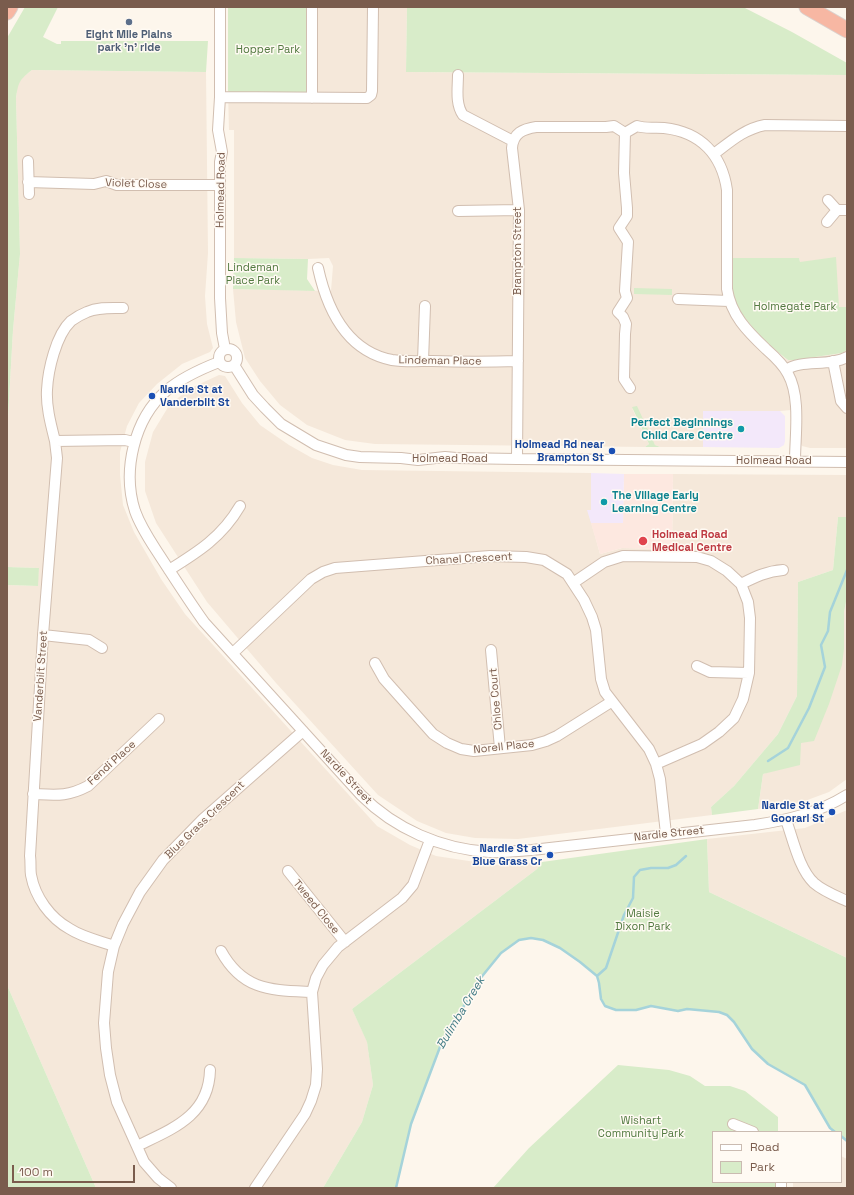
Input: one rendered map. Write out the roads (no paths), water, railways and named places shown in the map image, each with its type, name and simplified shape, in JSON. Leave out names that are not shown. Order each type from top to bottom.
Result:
[{"type":"highway","points":[[7,12],[10,7]]},
{"type":"highway","points":[[806,7],[847,30]]},
{"type":"street","name":"Holmead Road","points":[[220,7],[220,97],[218,130],[222,152],[220,162],[220,298],[222,333],[225,349],[231,349],[236,353],[237,360],[234,365],[253,395],[282,424],[304,439],[331,451],[360,457],[418,460],[438,457],[847,462]]},
{"type":"street","points":[[312,7],[312,98]]},
{"type":"street","points":[[220,97],[368,98],[371,96],[372,91],[373,7]]},
{"type":"street","points":[[458,74],[458,104],[463,115],[513,141],[518,134],[526,129],[536,127],[606,128],[614,126],[625,132]]},
{"type":"street","points":[[714,154],[740,135],[756,127],[765,125],[847,126]]},
{"type":"street","points":[[625,132],[637,126],[641,128],[677,130],[689,134],[701,141],[714,154],[726,180],[727,288],[729,301],[739,319],[757,340],[777,358],[787,371],[795,402],[795,461]]},
{"type":"street","points":[[625,132],[624,173],[627,216],[619,228],[628,242],[628,249],[625,290],[617,302],[618,318],[625,334],[624,379],[630,388]]},
{"type":"street","name":"Brampton Street","points":[[513,141],[512,148],[518,210],[517,459]]},
{"type":"street","points":[[28,162],[29,194]]},
{"type":"street","name":"Violet Close","points":[[28,182],[94,184],[106,181],[117,185],[220,185]]},
{"type":"street","points":[[827,222],[842,210],[828,200]]},
{"type":"street","points":[[458,211],[518,210]]},
{"type":"street","name":"Lindeman Place","points":[[318,268],[327,301],[335,318],[346,333],[360,346],[372,353],[401,361],[518,361]]},
{"type":"street","points":[[678,299],[729,301]]},
{"type":"street","points":[[423,361],[425,306]]},
{"type":"street","name":"Vanderbilt Street","points":[[114,946],[70,930],[55,918],[44,906],[35,890],[31,874],[33,794],[43,635],[57,458],[47,390],[56,348],[63,331],[71,321],[87,312],[100,308],[123,308]]},
{"type":"street","points":[[225,349],[222,350],[219,355],[219,362],[221,365],[226,367],[234,365]]},
{"type":"street","points":[[787,371],[795,370],[801,365],[833,361],[847,357]]},
{"type":"street","points":[[833,361],[841,401],[847,408]]},
{"type":"street","name":"Nardie Street","points":[[219,362],[188,377],[166,391],[158,399],[147,415],[134,442],[131,464],[130,488],[135,510],[142,527],[188,600],[204,622],[370,804],[391,820],[430,840],[474,850],[508,852],[755,825],[786,820],[815,811],[847,795]]},
{"type":"street","points":[[55,441],[125,440],[134,442]]},
{"type":"street","points":[[169,570],[198,552],[225,529],[240,506]]},
{"type":"street","name":"Chanel Crescent","points":[[233,653],[311,579],[323,572],[335,568],[490,556],[526,557],[544,560],[567,574],[584,600],[592,617],[596,630],[601,680],[605,692],[611,702],[649,749],[656,764],[660,779],[666,834]]},
{"type":"street","points":[[574,583],[604,562],[623,556],[697,557],[711,561],[727,571],[741,584],[748,602],[750,618],[749,673],[743,699],[734,718],[719,732],[702,744],[656,764]]},
{"type":"street","points":[[741,584],[772,570],[783,570]]},
{"type":"street","points":[[43,635],[89,640],[102,648]]},
{"type":"street","name":"Chloe Court","points":[[491,650],[500,748]]},
{"type":"street","name":"Norell Place","points":[[376,663],[384,679],[433,734],[447,743],[461,749],[474,751],[532,745],[546,741],[557,736],[611,702]]},
{"type":"street","points":[[697,666],[710,672],[749,673]]},
{"type":"street","name":"Fendi Place","points":[[33,794],[59,796],[75,793],[88,786],[160,719]]},
{"type":"street","name":"Blue Grass Crescent","points":[[171,1188],[158,1178],[144,1162],[117,1102],[110,1075],[104,1023],[108,972],[114,946],[123,924],[140,892],[163,860],[203,819],[303,731]]},
{"type":"street","points":[[786,820],[803,868],[814,883],[826,891],[847,901]]},
{"type":"street","points":[[255,1188],[305,1114],[311,1101],[317,1069],[312,992],[316,978],[323,964],[330,955],[345,942],[402,898],[413,885],[430,840]]},
{"type":"street","name":"Tweed Close","points":[[288,871],[345,942]]},
{"type":"street","points":[[221,951],[233,970],[254,985],[277,990],[312,992]]},
{"type":"street","points":[[137,1146],[176,1127],[197,1109],[204,1098],[210,1081],[210,1070]]},
{"type":"street","points":[[733,1124],[750,1131]]},
{"type":"waterway","points":[[768,761],[788,748],[809,708],[825,667],[821,645],[828,631],[830,612],[847,570]]},
{"type":"waterway","points":[[597,976],[606,968],[624,915],[633,898],[634,877],[640,870],[651,868],[668,868],[676,865],[686,856]]},
{"type":"waterway","name":"Bulimba Creek","points":[[396,1188],[411,1124],[440,1047],[479,980],[501,953],[519,940],[531,938],[543,940],[560,948],[597,976],[601,999],[605,1006],[616,1010],[636,1010],[651,1006],[678,1011],[687,1009],[719,1012],[727,1015],[734,1022],[752,1049],[768,1064],[805,1085],[830,1128],[834,1131]]},
{"type":"waterway","name":"Bulimba Creek","points":[[842,1137],[847,1141]]},
{"type":"place","name":"Eight Mile Plains park 'n' ride","points":[[129,22]]},
{"type":"place","name":"Nardie St at Vanderbilt St","points":[[152,396]]},
{"type":"place","name":"Perfect Beginnings Child Care Centre","points":[[741,429]]},
{"type":"place","name":"Holmead Rd near Brampton St","points":[[612,451]]},
{"type":"place","name":"The Village Early Learning Centre","points":[[604,502]]},
{"type":"place","name":"Holmead Road Medical Centre","points":[[643,541]]},
{"type":"place","name":"Nardie St at Goorari St","points":[[832,812]]},
{"type":"place","name":"Nardie St at Blue Grass Cr","points":[[550,855]]},
{"type":"park label","name":"Hopper Park","points":[[268,50]]},
{"type":"park label","name":"Lindeman Place Park","points":[[253,274]]},
{"type":"park label","name":"Holmegate Park","points":[[795,307]]},
{"type":"park label","name":"Maisie Dixon Park","points":[[643,920]]},
{"type":"park label","name":"Wishart Community Park","points":[[641,1127]]}]
